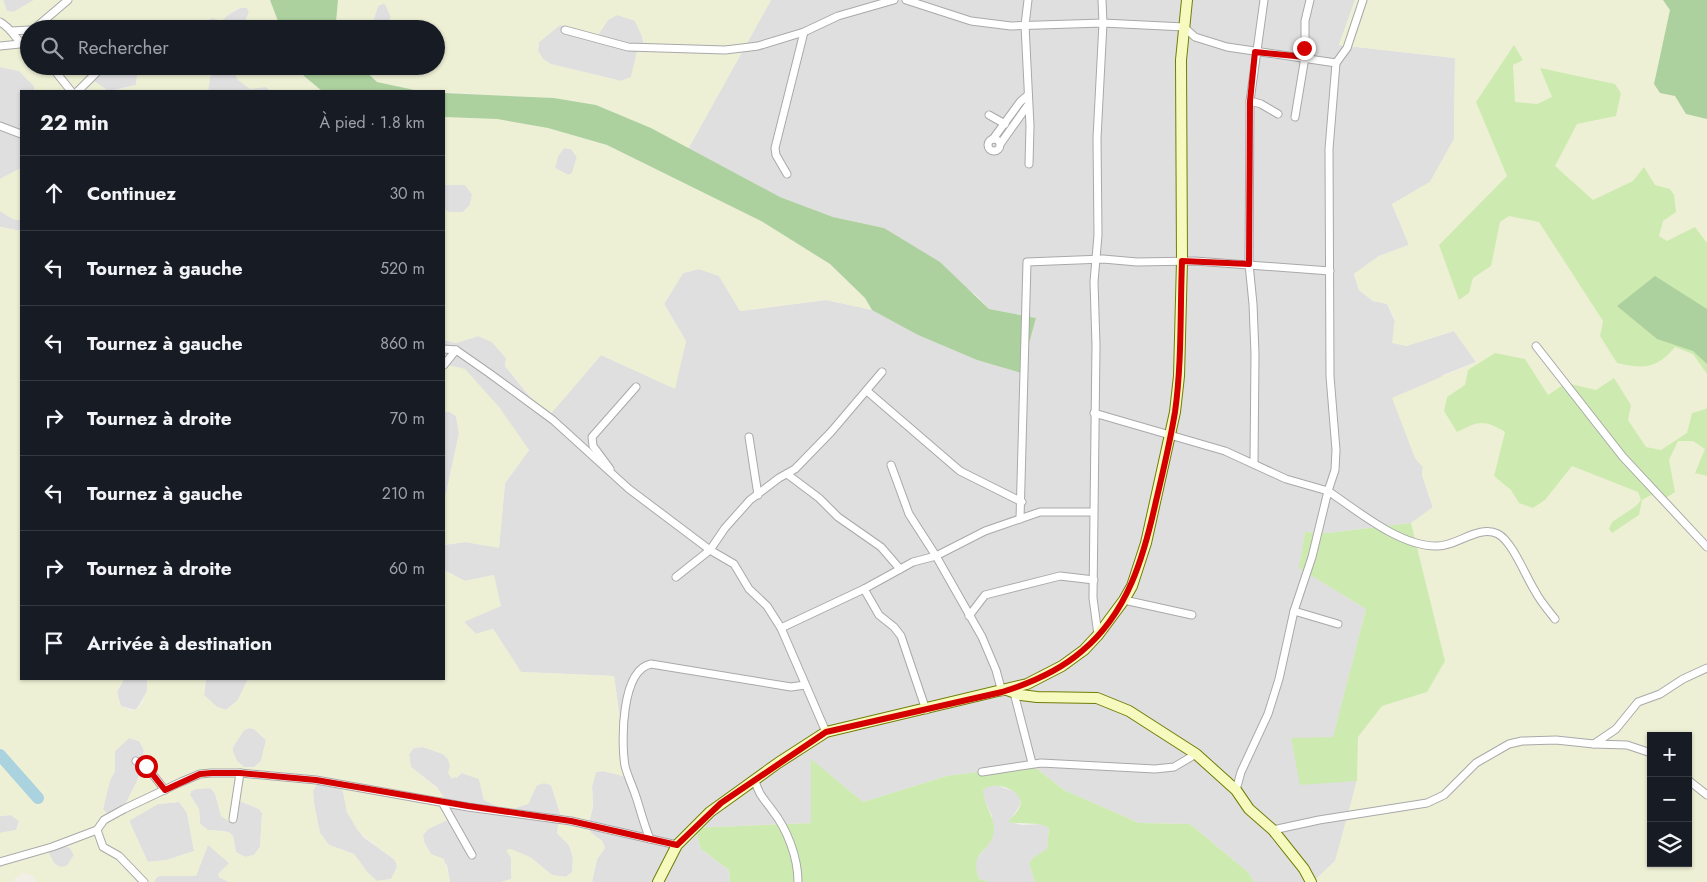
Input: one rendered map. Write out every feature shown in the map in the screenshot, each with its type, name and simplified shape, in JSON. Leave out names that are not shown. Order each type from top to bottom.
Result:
[{"type":"main road","points":[[658,882],[677,845],[710,812],[826,732],[1008,691],[1027,684],[1062,666],[1084,650],[1098,635],[1124,600],[1132,586],[1146,543],[1170,436],[1178,376],[1182,261],[1180,161],[1181,60],[1187,0]]},
{"type":"main road","points":[[1008,691],[1037,697],[1097,698],[1129,710],[1196,754],[1208,767],[1236,790],[1248,809],[1273,830],[1304,869],[1311,882]]},
{"type":"street","points":[[45,20],[68,0]]},
{"type":"street","points":[[565,30],[610,43],[628,46],[725,50],[758,46],[804,32],[838,16],[894,0]]},
{"type":"street","points":[[906,0],[971,22],[1025,25],[1103,24],[1184,27],[1195,37],[1227,47],[1336,63]]},
{"type":"street","points":[[1028,0],[1025,25],[1028,164]]},
{"type":"street","points":[[1098,635],[1092,598],[1094,580],[1093,512],[1096,260],[1098,235],[1098,104],[1103,24],[1102,0]]},
{"type":"street","points":[[1254,462],[1255,354],[1249,264],[1250,101],[1255,52],[1264,0]]},
{"type":"street","points":[[1295,117],[1305,57],[1304,36],[1310,0]]},
{"type":"street","points":[[1236,790],[1277,688],[1294,610],[1312,557],[1335,470],[1336,450],[1330,376],[1329,148],[1336,63],[1347,48],[1363,0]]},
{"type":"street","points":[[0,22],[12,31],[20,44],[0,46]]},
{"type":"street","points":[[12,31],[20,31]]},
{"type":"street","points":[[787,174],[776,155],[775,148],[804,32]]},
{"type":"street","points":[[58,75],[70,90]]},
{"type":"street","points":[[79,90],[94,75]]},
{"type":"street","points":[[1028,95],[1020,102],[988,145],[992,152],[1000,148],[1028,105]]},
{"type":"street","points":[[1250,101],[1261,104],[1278,114]]},
{"type":"street","points":[[989,115],[1005,124]]},
{"type":"street","points":[[0,126],[20,134]]},
{"type":"street","points":[[993,139],[1001,144]]},
{"type":"street","points":[[1020,520],[1022,502],[1027,262],[1096,260],[1182,261],[1249,264],[1330,271]]},
{"type":"street","points":[[1536,346],[1619,452],[1707,547]]},
{"type":"street","points":[[445,348],[456,350],[553,420],[617,479],[710,550],[734,564],[749,589],[767,606],[781,628],[826,732]]},
{"type":"street","points":[[445,364],[456,350]]},
{"type":"street","points":[[676,577],[710,550],[739,511],[806,458],[882,372]]},
{"type":"street","points":[[617,479],[591,441],[594,432],[636,387]]},
{"type":"street","points":[[867,391],[960,471],[1022,502]]},
{"type":"street","points":[[1094,413],[1225,450],[1286,478],[1328,492],[1386,530],[1423,544],[1436,546],[1452,544],[1484,531],[1499,534],[1506,541],[1536,593],[1555,619]]},
{"type":"street","points":[[750,437],[758,495]]},
{"type":"street","points":[[890,465],[909,514],[936,556],[1008,691],[1032,763]]},
{"type":"street","points":[[787,474],[819,498],[838,517],[881,547],[900,569]]},
{"type":"street","points":[[781,628],[864,589],[913,562],[936,556],[985,531],[1040,512],[1093,512]]},
{"type":"street","points":[[969,616],[985,594],[1060,576],[1094,580]]},
{"type":"street","points":[[864,589],[879,615],[894,627],[901,636],[926,710]]},
{"type":"street","points":[[1124,600],[1192,615]]},
{"type":"street","points":[[1294,610],[1338,624]]},
{"type":"street","points":[[650,839],[641,819],[625,757],[623,729],[628,693],[641,669],[651,664],[791,687],[805,684]]},
{"type":"street","points":[[1594,744],[1616,729],[1638,702],[1660,694],[1683,679],[1707,668]]},
{"type":"street","points":[[1273,830],[1319,820],[1427,803],[1444,795],[1476,763],[1509,744],[1522,741],[1556,740],[1627,745],[1647,752]]},
{"type":"street","points":[[982,772],[1032,763],[1080,763],[1155,768],[1174,767],[1196,754]]},
{"type":"street","points":[[136,761],[146,766],[165,790]]},
{"type":"street","points":[[0,862],[52,848],[97,830],[104,820],[200,774],[240,773],[316,780],[442,802],[571,821],[677,845]]},
{"type":"street","points":[[233,819],[240,773]]},
{"type":"street","points":[[755,780],[760,797],[772,810],[786,835],[795,859],[798,882]]},
{"type":"street","points":[[1692,783],[1707,795]]},
{"type":"street","points":[[442,802],[472,855]]},
{"type":"street","points":[[97,830],[103,847],[119,856],[144,882]]},
{"type":"shaded area","points":[[3,0],[34,0],[14,12],[7,11]]},
{"type":"shaded area","points":[[771,0],[1355,0],[1339,45],[1455,58],[1454,139],[1430,182],[1392,204],[1409,245],[1379,256],[1354,274],[1359,290],[1373,301],[1387,304],[1406,346],[1454,331],[1476,362],[1443,375],[1415,458],[1423,467],[1422,475],[1433,508],[1411,523],[1327,533],[1305,532],[1300,568],[1366,609],[1333,738],[1291,738],[1328,782],[1357,781],[1337,866],[1346,825],[1335,861],[1313,882],[1254,882],[1248,872],[1190,824],[1139,823],[1064,790],[1032,765],[947,776],[863,802],[811,760],[811,823],[690,828],[697,835],[701,849],[729,870],[730,882],[592,882],[597,859],[605,848],[602,841],[591,833],[588,826],[593,807],[592,786],[596,772],[603,771],[623,776],[628,780],[614,676],[521,672],[493,629],[476,634],[464,622],[494,575],[465,581],[445,571],[445,545],[465,542],[499,547],[505,483],[529,450],[445,365],[445,340],[456,343],[478,336],[492,342],[506,358],[505,366],[547,418],[601,355],[674,388],[686,341],[664,304],[683,273],[699,269],[719,276],[740,311],[826,300],[878,311],[918,335],[977,360],[1021,373],[1036,318],[989,309],[976,295],[884,228],[833,217],[780,197],[688,149]]},
{"type":"shaded area","points":[[385,4],[391,17],[390,20],[374,20],[378,6]]},
{"type":"shaded area","points":[[240,8],[247,8],[249,12],[246,20],[209,20],[224,17]]},
{"type":"shaded area","points":[[617,15],[635,20],[642,36],[644,46],[638,48],[631,77],[621,81],[550,64],[543,59],[538,51],[539,42],[560,25],[598,35],[608,20]]},
{"type":"shaded area","points":[[0,67],[19,71],[20,75],[23,75],[34,86],[34,90],[20,90],[20,169],[0,179]]},
{"type":"shaded area","points":[[137,75],[136,85],[113,90],[107,90],[87,76]]},
{"type":"shaded area","points":[[211,75],[236,75],[238,80],[266,87],[269,90],[208,90]]},
{"type":"shaded area","points":[[564,148],[571,149],[577,157],[572,173],[568,175],[555,168],[558,156]]},
{"type":"shaded area","points":[[445,185],[465,185],[472,194],[470,205],[463,212],[448,212],[445,209]]},
{"type":"shaded area","points":[[0,211],[13,219],[20,220],[20,231],[0,227]]},
{"type":"shaded area","points":[[445,412],[450,412],[456,416],[459,434],[445,498]]},
{"type":"shaded area","points":[[123,680],[147,680],[147,691],[136,710],[121,706],[117,692]]},
{"type":"shaded area","points":[[206,680],[248,680],[238,700],[226,710],[217,707],[204,695]]},
{"type":"shaded area","points":[[254,729],[266,740],[261,761],[254,767],[244,767],[237,761],[233,747],[244,730]]},
{"type":"shaded area","points":[[129,738],[139,741],[144,750],[138,779],[123,809],[109,816],[103,809],[110,780],[115,771],[115,751]]},
{"type":"shaded area","points":[[423,747],[443,754],[448,759],[456,778],[462,773],[479,779],[484,800],[528,804],[537,785],[544,783],[551,785],[560,813],[557,833],[569,845],[573,858],[572,872],[566,877],[552,875],[530,857],[511,858],[511,879],[501,882],[450,882],[447,865],[431,854],[424,842],[423,835],[428,829],[447,820],[438,788],[411,767],[409,754],[414,748]]},
{"type":"shaded area","points":[[317,784],[331,784],[343,791],[347,812],[363,837],[395,860],[397,867],[392,879],[377,881],[367,872],[354,854],[329,845],[320,833],[314,804],[313,790]]},
{"type":"shaded area","points":[[988,785],[995,785],[1016,792],[1020,798],[1020,805],[1009,822],[1022,825],[1043,824],[1049,828],[1047,850],[1034,857],[1029,863],[1035,882],[990,882],[979,879],[975,867],[976,860],[989,843],[992,816],[983,797],[983,790]]},
{"type":"shaded area","points":[[211,788],[215,793],[221,816],[237,800],[259,809],[262,813],[260,847],[254,855],[245,857],[236,852],[233,836],[224,831],[208,830],[200,824],[199,809],[190,795],[191,791]]},
{"type":"shaded area","points":[[179,802],[187,813],[194,851],[167,860],[147,862],[129,820],[158,804]]},
{"type":"shaded area","points":[[11,815],[19,821],[16,830],[0,833],[0,816]]},
{"type":"shaded area","points":[[208,844],[229,863],[219,877],[229,882],[154,882],[160,876],[196,876]]},
{"type":"shaded area","points":[[62,845],[70,848],[74,855],[66,867],[60,867],[54,863],[49,854],[50,847]]},
{"type":"green space","points":[[0,0],[3,0],[7,11],[13,12],[34,0],[270,0],[278,20],[247,20],[249,12],[247,8],[240,8],[233,10],[223,20],[212,18],[209,20],[20,20],[20,72],[0,67]]},
{"type":"green space","points":[[270,0],[338,0],[336,20],[278,20]]},
{"type":"green space","points":[[338,0],[771,0],[688,149],[651,128],[596,105],[554,98],[445,92],[445,90],[414,90],[377,82],[370,75],[445,75],[445,20],[390,20],[391,17],[385,4],[382,4],[378,6],[374,20],[336,20]],"holes":[[[617,15],[635,21],[642,36],[644,46],[638,48],[631,77],[621,81],[551,64],[543,59],[538,51],[539,42],[560,25],[598,35],[608,20]]]},
{"type":"green space","points":[[1355,0],[1707,0],[1707,882],[1313,882],[1335,861],[1357,780],[1358,737],[1382,706],[1427,692],[1445,661],[1411,523],[1433,507],[1422,475],[1423,467],[1415,458],[1392,398],[1476,362],[1454,331],[1406,346],[1392,343],[1395,318],[1387,304],[1373,301],[1359,290],[1354,274],[1379,256],[1409,245],[1392,204],[1430,182],[1454,139],[1455,58],[1339,45]]},
{"type":"green space","points":[[1663,0],[1707,0],[1707,119],[1686,114],[1675,96],[1660,93],[1654,84],[1670,10]]},
{"type":"green space","points":[[1514,45],[1523,60],[1513,65],[1515,102],[1537,104],[1552,97],[1540,68],[1615,84],[1621,93],[1616,116],[1577,124],[1555,166],[1593,200],[1633,181],[1644,167],[1655,185],[1670,189],[1674,195],[1676,212],[1663,221],[1659,236],[1667,241],[1695,227],[1707,243],[1707,374],[1693,354],[1675,347],[1662,360],[1649,366],[1617,363],[1600,336],[1603,321],[1539,222],[1509,216],[1500,222],[1491,266],[1473,278],[1469,293],[1459,300],[1439,245],[1507,176],[1476,102]]},
{"type":"green space","points":[[23,75],[88,75],[107,90],[34,90],[34,86]]},
{"type":"green space","points":[[137,75],[211,75],[208,90],[118,90],[136,85]]},
{"type":"green space","points":[[236,75],[304,75],[321,90],[269,90],[266,87],[250,89],[238,80]]},
{"type":"green space","points":[[370,75],[377,82],[414,90],[321,90],[304,76]]},
{"type":"green space","points":[[445,93],[554,98],[596,105],[651,128],[780,197],[833,217],[884,228],[940,262],[989,309],[1036,318],[1021,373],[977,360],[918,335],[872,310],[865,298],[830,264],[761,221],[607,145],[548,128],[497,119],[445,117]]},
{"type":"green space","points":[[445,117],[497,119],[548,128],[607,145],[761,221],[830,264],[865,298],[872,310],[826,300],[740,311],[719,276],[699,269],[683,273],[664,304],[686,341],[675,389],[601,355],[547,418],[505,365],[506,358],[492,342],[478,336],[456,343],[445,340],[445,209],[448,212],[463,212],[470,205],[472,194],[465,185],[445,185]],"holes":[[[564,148],[571,149],[577,157],[572,173],[568,175],[555,168],[558,156]]]},
{"type":"green space","points":[[20,169],[20,220],[13,219],[0,211],[0,179]]},
{"type":"green space","points":[[0,227],[20,231],[20,680],[123,680],[117,692],[120,706],[133,711],[141,705],[147,691],[147,680],[206,680],[204,695],[217,707],[226,710],[238,700],[248,680],[445,680],[445,571],[465,581],[494,575],[501,606],[464,622],[476,634],[493,629],[521,672],[614,676],[629,781],[623,776],[603,771],[596,772],[592,786],[593,806],[588,826],[591,833],[602,841],[605,848],[597,859],[592,882],[501,882],[511,879],[511,858],[506,850],[511,849],[530,857],[552,875],[566,877],[572,872],[573,858],[569,845],[557,833],[560,813],[551,785],[544,783],[537,785],[528,804],[513,809],[498,807],[484,800],[479,779],[462,773],[452,779],[448,773],[450,766],[448,759],[443,754],[423,747],[414,748],[409,754],[411,767],[438,789],[446,800],[447,820],[428,829],[423,835],[424,842],[431,854],[444,859],[450,882],[229,882],[219,877],[218,874],[229,863],[208,845],[196,876],[160,876],[154,882],[36,882],[33,876],[23,873],[14,879],[14,882],[0,882],[0,833],[16,830],[19,826],[19,821],[11,815],[0,816]],"holes":[[[254,729],[266,740],[261,761],[254,767],[244,767],[237,761],[233,752],[233,747],[244,730]],[[129,738],[139,741],[144,750],[138,779],[123,809],[109,816],[103,809],[110,780],[115,771],[115,751]],[[317,784],[331,784],[343,791],[347,812],[358,831],[395,860],[397,867],[391,879],[377,881],[367,872],[354,854],[329,845],[320,833],[313,790]],[[210,788],[215,793],[221,816],[230,822],[234,823],[238,820],[232,806],[238,800],[259,809],[262,813],[260,847],[254,855],[245,857],[236,852],[233,836],[229,832],[208,830],[200,824],[199,809],[190,795],[191,791]],[[179,802],[187,813],[194,851],[167,860],[148,862],[129,821],[158,804]],[[62,845],[70,848],[74,855],[67,866],[60,867],[54,863],[49,854],[50,847]]]},
{"type":"green space","points":[[1655,276],[1707,309],[1707,364],[1693,351],[1657,339],[1617,306]]},
{"type":"green space","points":[[1495,353],[1525,359],[1548,395],[1566,383],[1596,390],[1614,378],[1631,405],[1628,420],[1646,447],[1661,450],[1687,433],[1692,413],[1706,409],[1707,406],[1707,476],[1695,473],[1705,449],[1693,441],[1678,441],[1669,460],[1675,492],[1666,498],[1651,495],[1642,500],[1639,515],[1612,533],[1609,529],[1612,522],[1636,506],[1641,500],[1638,492],[1572,466],[1545,500],[1533,508],[1519,503],[1511,490],[1494,476],[1505,432],[1492,425],[1481,423],[1457,432],[1444,411],[1447,397],[1465,385],[1468,370]]},
{"type":"green space","points":[[445,364],[465,369],[499,407],[529,450],[505,483],[499,548],[465,542],[445,545],[445,498],[459,433],[456,416],[450,412],[445,412]]},
{"type":"green space","points":[[1411,523],[1445,661],[1427,692],[1382,706],[1358,737],[1357,781],[1300,785],[1291,738],[1333,737],[1366,609],[1299,568],[1305,532],[1327,533]]},
{"type":"green space","points":[[811,759],[863,802],[947,776],[1032,765],[1064,790],[1139,823],[1190,824],[1248,872],[1254,882],[1035,882],[1029,863],[1034,857],[1047,849],[1049,828],[1035,824],[1008,822],[1019,808],[1020,801],[1014,791],[1001,786],[995,786],[983,790],[994,829],[990,843],[979,856],[976,869],[979,879],[990,882],[730,882],[729,870],[701,849],[697,835],[690,828],[811,823]]},
{"type":"waterway","points":[[0,755],[38,798]]},
{"type":"route","points":[[146,766],[165,790],[200,774],[212,773],[240,773],[316,780],[468,806],[571,821],[677,845],[721,803],[778,762],[826,732],[880,718],[949,705],[1002,692],[1027,684],[1062,666],[1084,650],[1098,635],[1124,600],[1132,586],[1146,543],[1175,412],[1182,261],[1249,264],[1250,101],[1255,52],[1305,57],[1304,48]]}]
